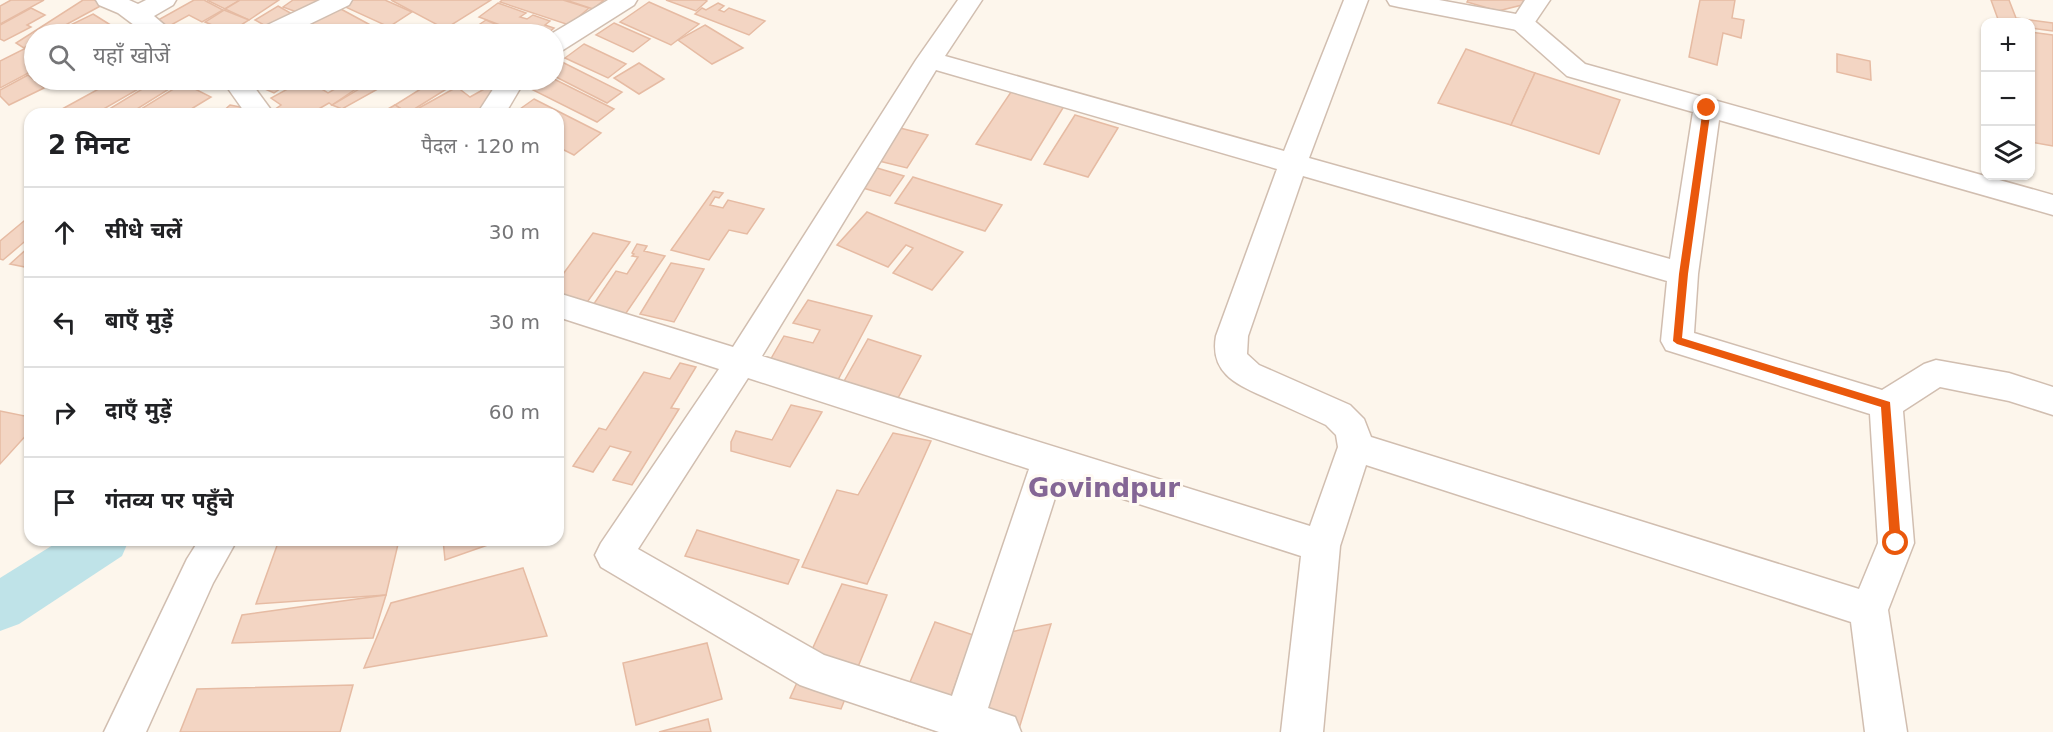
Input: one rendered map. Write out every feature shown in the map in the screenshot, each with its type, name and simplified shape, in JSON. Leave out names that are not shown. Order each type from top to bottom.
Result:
[{"type":"street","points":[[108,0],[127,8],[147,24]]},
{"type":"street","points":[[135,16],[164,0]]},
{"type":"street","points":[[291,24],[340,0]]},
{"type":"street","points":[[564,38],[625,0]]},
{"type":"street","points":[[970,0],[929,60],[740,364],[614,555],[814,671],[975,728],[1049,461]]},
{"type":"street","points":[[1302,732],[1321,546],[1355,447],[1352,429],[1338,415],[1247,374],[1235,364],[1229,351],[1232,336],[1293,164],[1356,0]]},
{"type":"street","points":[[1399,0],[1522,23],[1576,70],[2053,205]]},
{"type":"street","points":[[1522,23],[1538,0]]},
{"type":"street","points":[[929,60],[1683,274]]},
{"type":"street","points":[[242,90],[256,108]]},
{"type":"street","points":[[495,108],[506,90]]},
{"type":"street","points":[[1707,108],[1683,274],[1677,341],[1886,405],[1936,373],[2009,387],[2053,401]]},
{"type":"street","points":[[564,307],[1321,546]]},
{"type":"street","points":[[1886,405],[1896,543],[1869,610],[1886,732]]},
{"type":"street","points":[[1355,447],[1869,610]]},
{"type":"street","points":[[126,732],[200,571],[215,546]]},
{"type":"building","points":[[11,0],[44,0],[0,24],[0,6]]},
{"type":"building","points":[[83,0],[94,0],[104,4],[67,24],[46,24]]},
{"type":"building","points":[[194,0],[204,0],[223,10],[202,22],[189,15],[173,24],[151,24]]},
{"type":"building","points":[[207,0],[240,0],[225,9]]},
{"type":"building","points":[[240,0],[279,0],[249,20],[225,9]]},
{"type":"building","points":[[293,0],[322,0],[302,14],[283,7]]},
{"type":"building","points":[[349,0],[385,0],[412,12],[394,24],[382,24],[341,5]]},
{"type":"building","points":[[391,0],[491,0],[453,24],[436,24]]},
{"type":"building","points":[[502,0],[563,0],[589,8],[569,25],[500,2]]},
{"type":"building","points":[[566,0],[604,0],[593,9]]},
{"type":"building","points":[[666,0],[705,0],[707,1],[696,11]]},
{"type":"building","points":[[1468,0],[1524,0],[1522,5],[1498,11],[1467,2]]},
{"type":"building","points":[[1700,0],[1735,0],[1732,18],[1744,20],[1741,38],[1723,33],[1717,65],[1689,57]]},
{"type":"building","points":[[1991,0],[2009,0],[2016,18],[1998,18]]},
{"type":"building","points":[[649,2],[699,24],[671,45],[620,22]]},
{"type":"building","points":[[498,3],[526,13],[520,17],[527,19],[533,15],[550,21],[546,24],[498,24],[479,17]]},
{"type":"building","points":[[718,3],[724,6],[719,10],[724,12],[729,8],[765,21],[749,35],[695,14],[702,8],[706,10]]},
{"type":"building","points":[[278,6],[294,15],[279,24],[262,24],[255,20]]},
{"type":"building","points":[[31,8],[45,15],[29,24],[24,24],[24,31],[4,41],[0,39],[0,25]]},
{"type":"building","points":[[339,8],[369,24],[313,24],[311,23]]},
{"type":"building","points":[[224,10],[249,20],[243,24],[205,22]]},
{"type":"building","points":[[93,14],[109,24],[72,24]]},
{"type":"building","points":[[486,20],[495,24],[480,24]]},
{"type":"building","points":[[2035,21],[2053,23],[2053,31],[2035,29]]},
{"type":"building","points":[[614,23],[650,39],[633,52],[596,35]]},
{"type":"building","points":[[705,25],[743,48],[712,64],[678,40]]},
{"type":"building","points":[[2035,33],[2053,35],[2053,146],[2035,143]]},
{"type":"building","points":[[24,38],[24,48],[16,43]]},
{"type":"building","points":[[584,44],[626,64],[608,78],[565,58]]},
{"type":"building","points":[[24,49],[24,75],[0,88],[0,61]]},
{"type":"building","points":[[1466,49],[1535,73],[1511,125],[1438,103]]},
{"type":"building","points":[[1837,54],[1870,61],[1871,80],[1837,72]]},
{"type":"building","points":[[564,63],[622,92],[607,103],[564,81]]},
{"type":"building","points":[[639,63],[664,79],[639,94],[614,78]]},
{"type":"building","points":[[1535,73],[1620,100],[1599,154],[1511,125]]},
{"type":"building","points":[[24,77],[24,90],[40,90],[9,105],[0,96],[0,90]]},
{"type":"building","points":[[564,84],[614,109],[597,122],[533,90],[564,90]]},
{"type":"building","points":[[1013,89],[1066,103],[1031,160],[976,144]]},
{"type":"building","points":[[97,90],[137,90],[105,108],[64,108]]},
{"type":"building","points":[[141,90],[168,90],[139,108],[111,108]]},
{"type":"building","points":[[172,90],[197,90],[211,97],[193,108],[143,108]]},
{"type":"building","points":[[286,90],[323,90],[328,93],[333,90],[354,90],[332,105],[329,103],[320,108],[277,108],[281,105],[271,98]]},
{"type":"building","points":[[357,90],[376,90],[344,108],[332,105]]},
{"type":"building","points":[[419,90],[445,90],[416,108],[400,108],[395,105]]},
{"type":"building","points":[[452,90],[461,90],[470,97],[482,90],[500,90],[488,108],[419,108]]},
{"type":"building","points":[[534,99],[552,108],[521,108]]},
{"type":"building","points":[[230,105],[246,108],[227,108]]},
{"type":"building","points":[[564,114],[601,133],[574,155],[564,150]]},
{"type":"building","points":[[1075,115],[1118,128],[1088,177],[1044,164]]},
{"type":"building","points":[[900,128],[928,135],[907,168],[879,161]]},
{"type":"building","points":[[877,168],[904,176],[890,196],[863,188]]},
{"type":"building","points":[[913,177],[1002,205],[985,231],[895,203]]},
{"type":"building","points":[[713,191],[723,193],[719,198],[715,197],[710,205],[723,208],[728,200],[764,209],[747,234],[729,230],[709,260],[671,250]]},
{"type":"building","points":[[867,212],[963,252],[932,290],[893,273],[913,248],[906,245],[888,267],[837,245]]},
{"type":"building","points":[[24,221],[24,242],[3,260],[0,259],[0,241]]},
{"type":"building","points":[[593,233],[630,242],[583,308],[564,303],[564,273]]},
{"type":"building","points":[[637,244],[647,246],[644,251],[665,256],[622,319],[589,311],[616,271],[627,274],[638,257],[632,256]]},
{"type":"building","points":[[24,251],[24,267],[10,264]]},
{"type":"building","points":[[671,263],[704,269],[674,322],[640,314]]},
{"type":"building","points":[[808,300],[872,316],[833,389],[765,369],[784,336],[813,343],[820,330],[793,323]]},
{"type":"building","points":[[868,339],[921,356],[893,407],[839,390]]},
{"type":"building","points":[[680,363],[696,367],[671,408],[679,409],[632,485],[613,480],[631,452],[610,446],[593,472],[573,466],[599,428],[606,430],[644,372],[670,379]]},
{"type":"building","points":[[791,405],[822,412],[790,467],[731,451],[731,442],[736,431],[772,440]]},
{"type":"building","points":[[0,411],[24,416],[24,438],[0,464]]},
{"type":"building","points":[[893,433],[931,441],[867,584],[802,567],[837,490],[858,495]]},
{"type":"building","points":[[697,530],[799,560],[788,584],[685,556]]},
{"type":"building","points":[[277,546],[398,546],[386,595],[256,604]]},
{"type":"building","points":[[444,546],[485,546],[445,560]]},
{"type":"building","points":[[523,568],[547,636],[364,668],[391,603]]},
{"type":"building","points":[[842,584],[887,595],[841,709],[790,698]]},
{"type":"building","points":[[386,595],[373,638],[232,643],[242,615]]},
{"type":"building","points":[[935,622],[973,635],[938,732],[895,718]]},
{"type":"building","points":[[1051,624],[1018,732],[972,732],[1005,633]]},
{"type":"building","points":[[707,643],[722,699],[636,725],[623,663]]},
{"type":"building","points":[[353,685],[340,732],[180,732],[197,689]]},
{"type":"building","points":[[708,719],[711,732],[659,732]]},
{"type":"waterway","points":[[0,607],[95,546]]},
{"type":"district","name":"Govindpur","points":[[1104,488]]},
{"type":"route","points":[[1707,108],[1683,274],[1677,341],[1886,405],[1896,543]]}]
